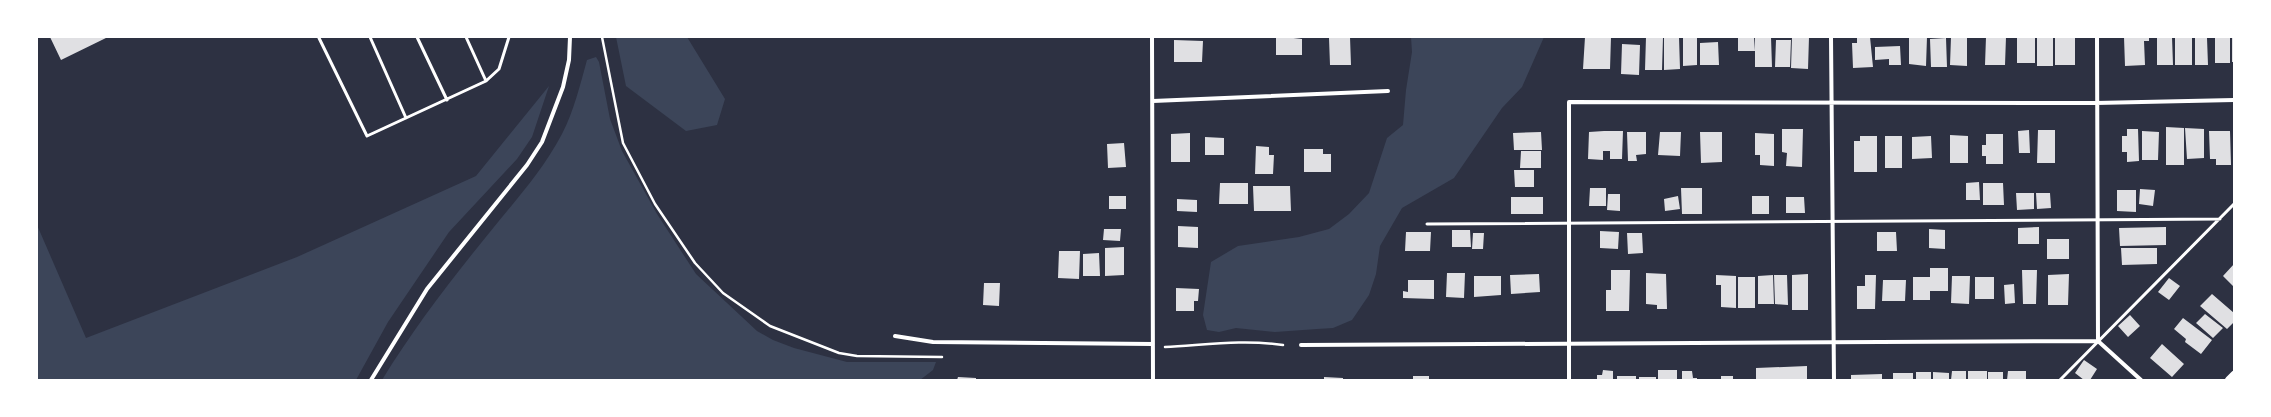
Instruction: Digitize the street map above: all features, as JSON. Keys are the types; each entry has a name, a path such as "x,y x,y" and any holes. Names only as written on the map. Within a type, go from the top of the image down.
{"main road":[{"path":"2229,380 2234,375"}],"street":[{"path":"371,380 427,289 527,165 542,142 563,87 569,60 570,37"},
{"path":"1152,37 1153,380"},
{"path":"1832,37 1834,380"},
{"path":"2097,37 2096,102 2098,341"},
{"path":"1153,101 1388,91"},
{"path":"1570,380 1568,222 1570,102 2096,102 2234,100"},
{"path":"895,336 933,342 1153,344"},
{"path":"1301,345 1570,342 1834,344 2098,341 2140,380"}],"lane":[{"path":"370,37 406,118"},
{"path":"417,37 447,100"},
{"path":"466,37 486,81"},
{"path":"319,38 367,136 486,81 499,69 509,37"},
{"path":"2060,380 2234,204"},
{"path":"1427,224 1832,220 2220,219"}],"path":[{"path":"602,37 623,143 655,204 695,263 723,293 770,326 839,353 857,356 942,357"},
{"path":"1165,346 1225,342 1260,342 1282,345"}],"shaded area":[{"path":"616,37 687,37 725,99 717,125 686,131 626,86"},
{"path":"1411,37 1544,37 1522,87 1502,108 1454,178 1402,208 1380,246 1376,274 1369,295 1352,320 1333,328 1275,332 1236,328 1219,332 1207,330 1203,315 1211,262 1238,246 1299,237 1329,229 1349,214 1369,193 1387,138 1403,125 1406,90 1412,52"},
{"path":"596,57 599,62 610,119 622,151 657,214 696,274 757,331 773,340 794,348 847,362 936,362 933,370 920,380 382,380 435,302 547,160 562,134 570,116 587,60"},
{"path":"549,86 532,137 517,159 449,232 388,322 356,380 37,380 37,225 86,338 297,257 476,176"}],"building":[{"path":"50,37 108,37 61,60"},
{"path":"1285,37 1302,39 1302,55 1276,55 1276,38"},
{"path":"1350,37 1351,65 1330,65 1329,38"},
{"path":"1585,37 1611,37 1610,69 1583,69"},
{"path":"1646,37 1663,37 1662,70 1645,70"},
{"path":"1664,37 1679,37 1680,69 1664,70"},
{"path":"1683,37 1697,37 1697,65 1683,66"},
{"path":"1738,37 1754,37 1755,51 1738,51"},
{"path":"1755,37 1771,37 1772,67 1755,67"},
{"path":"1792,37 1809,37 1808,69 1791,68"},
{"path":"1857,37 1870,37 1873,67 1853,68 1852,43 1857,43"},
{"path":"1909,37 1927,37 1926,66 1909,64"},
{"path":"1951,37 1967,37 1967,66 1950,65"},
{"path":"1986,37 2006,37 2005,65 1985,65"},
{"path":"2035,37 2035,63 2017,63 2017,38"},
{"path":"2037,37 2053,37 2053,66 2037,66"},
{"path":"2055,37 2075,37 2075,65 2055,65"},
{"path":"2124,37 2149,37 2149,41 2144,41 2145,65 2125,66"},
{"path":"2157,37 2172,37 2173,65 2157,65"},
{"path":"2175,37 2192,37 2192,65 2175,65"},
{"path":"2215,37 2230,37 2230,63 2215,63"},
{"path":"2232,37 2234,37 2234,62 2232,62"},
{"path":"1946,38 1947,67 1931,67 1930,39"},
{"path":"2195,38 2207,38 2208,65 2195,65"},
{"path":"1174,40 1203,41 1202,62 1174,62"},
{"path":"1776,40 1791,40 1790,67 1775,67"},
{"path":"1718,42 1719,65 1700,65 1700,43"},
{"path":"1622,44 1640,45 1639,75 1621,74"},
{"path":"1900,46 1901,65 1889,65 1889,59 1875,60 1875,47"},
{"path":"2166,127 2184,128 2184,165 2166,165"},
{"path":"2185,128 2204,129 2204,158 2187,159"},
{"path":"1782,129 1803,129 1802,167 1786,166 1787,153 1782,152"},
{"path":"2127,129 2138,129 2139,161 2127,162 2127,152 2122,152 2122,136 2127,136"},
{"path":"2029,130 2030,153 2019,153 2018,131"},
{"path":"2038,130 2055,130 2055,163 2037,163"},
{"path":"1623,131 1622,159 1610,159 1610,151 1603,151 1603,160 1588,159 1589,132"},
{"path":"2142,131 2159,132 2158,160 2142,160"},
{"path":"2209,131 2230,131 2231,165 2216,165 2216,159 2210,159"},
{"path":"1541,132 1542,150 1514,150 1513,133"},
{"path":"1627,132 1646,132 1646,154 1636,155 1637,161 1628,161"},
{"path":"1660,132 1681,132 1680,156 1658,155"},
{"path":"1700,132 1722,132 1722,162 1701,163"},
{"path":"1190,133 1190,162 1171,162 1171,134"},
{"path":"1755,133 1774,134 1774,166 1760,165 1760,155 1755,155"},
{"path":"1986,134 2003,134 2003,164 1986,164 1986,156 1982,156 1982,145 1986,145"},
{"path":"1950,135 1968,136 1968,163 1950,163"},
{"path":"1860,136 1877,136 1877,172 1854,172 1854,141 1860,141"},
{"path":"1885,136 1902,136 1902,168 1885,168"},
{"path":"1931,136 1932,158 1912,159 1912,137"},
{"path":"1205,137 1224,138 1224,155 1205,155"},
{"path":"1124,143 1126,167 1108,168 1107,144"},
{"path":"1256,146 1269,147 1269,155 1274,155 1273,174 1255,174"},
{"path":"1304,149 1323,149 1323,154 1331,154 1331,172 1304,172"},
{"path":"1521,151 1541,151 1541,168 1520,168"},
{"path":"1514,170 1534,170 1534,187 1515,187"},
{"path":"1979,182 1980,200 1966,200 1966,183"},
{"path":"1220,183 1248,183 1248,204 1219,204"},
{"path":"1983,183 2003,183 2004,205 1983,205"},
{"path":"1253,186 1290,186 1291,211 1254,211"},
{"path":"1590,188 1606,188 1606,206 1589,206"},
{"path":"1681,188 1702,188 1702,214 1682,214"},
{"path":"2140,189 2155,190 2153,206 2139,204"},
{"path":"2117,190 2136,190 2136,212 2117,211"},
{"path":"2016,193 2034,193 2034,209 2017,210"},
{"path":"2036,193 2050,193 2051,208 2037,209"},
{"path":"1608,194 1620,194 1620,211 1607,210"},
{"path":"1109,196 1126,196 1126,209 1109,209"},
{"path":"1678,196 1680,209 1665,211 1664,199"},
{"path":"1752,196 1769,196 1769,214 1752,214"},
{"path":"1511,197 1543,197 1543,214 1511,214"},
{"path":"1786,197 1804,197 1805,213 1786,213"},
{"path":"1177,199 1197,200 1197,212 1177,211"},
{"path":"1178,226 1198,227 1198,248 1178,247"},
{"path":"2039,227 2039,244 2018,244 2018,228"},
{"path":"2166,227 2166,245 2120,246 2119,228"},
{"path":"1104,229 1121,229 1120,241 1103,240"},
{"path":"1929,229 1945,230 1945,249 1929,248"},
{"path":"1452,230 1470,230 1471,247 1452,247"},
{"path":"1600,231 1619,232 1618,249 1600,248"},
{"path":"1406,232 1431,232 1430,251 1405,251"},
{"path":"1877,232 1896,232 1897,251 1877,251"},
{"path":"1473,233 1484,233 1483,249 1472,249"},
{"path":"1627,233 1642,233 1643,253 1628,254"},
{"path":"2047,239 2069,239 2069,259 2047,259"},
{"path":"1124,247 1124,275 1105,276 1105,248"},
{"path":"2121,248 2157,248 2157,264 2122,265"},
{"path":"1059,251 1080,251 1079,279 1058,278"},
{"path":"1099,253 1100,276 1083,276 1083,254"},
{"path":"2234,264 2234,287 2223,276"},
{"path":"1930,268 1948,268 1948,291 1930,291 1930,300 1913,300 1913,277 1930,277"},
{"path":"1611,270 1630,270 1629,311 1606,311 1606,290 1611,290"},
{"path":"2022,270 2037,270 2036,304 2023,304"},
{"path":"1447,273 1465,273 1464,298 1446,297"},
{"path":"1646,273 1666,274 1667,309 1657,309 1657,305 1646,304"},
{"path":"1539,274 1540,292 1511,294 1510,275"},
{"path":"1808,274 1808,310 1792,310 1792,275"},
{"path":"2069,274 2068,305 2048,305 2048,275"},
{"path":"1716,275 1736,276 1736,308 1721,307 1721,285 1716,285"},
{"path":"1773,275 1774,304 1758,304 1758,276"},
{"path":"1774,275 1787,275 1788,305 1775,304"},
{"path":"1865,275 1876,275 1875,309 1857,309 1857,286 1865,286"},
{"path":"1474,276 1501,276 1501,295 1474,297"},
{"path":"1952,276 1970,276 1969,304 1951,303"},
{"path":"1738,277 1755,277 1755,308 1738,308"},
{"path":"1975,277 1994,277 1994,299 1975,299"},
{"path":"2169,278 2180,286 2169,300 2158,292"},
{"path":"1408,280 1434,280 1434,299 1403,298 1403,291 1408,292"},
{"path":"1883,280 1906,280 1905,301 1882,301"},
{"path":"984,283 1000,283 999,306 983,305"},
{"path":"2014,284 2015,303 2005,304 2004,285"},
{"path":"1176,288 1199,289 1198,301 1194,301 1194,311 1176,311"},
{"path":"2212,294 2234,313 2234,322 2227,329 2200,306"},
{"path":"2205,314 2223,328 2213,338 2196,323"},
{"path":"2130,315 2140,326 2128,337 2118,326"},
{"path":"2183,318 2212,340 2201,354 2185,342 2186,339 2174,329"},
{"path":"2162,344 2184,364 2172,377 2150,358"},
{"path":"2084,360 2097,369 2090,380 2084,380 2075,373"},
{"path":"1807,366 1807,380 1756,380 1756,368"},
{"path":"1603,370 1613,371 1613,380 1597,380 1597,375 1602,375"},
{"path":"1658,370 1677,370 1677,380 1658,380"},
{"path":"1682,371 1692,371 1693,378 1697,378 1697,380 1682,380"},
{"path":"1952,371 1966,371 1966,380 1951,380"},
{"path":"1968,371 1987,371 1987,380 1968,380"},
{"path":"2008,371 2026,371 2026,380 2007,380"},
{"path":"1916,372 1931,372 1931,380 1916,380"},
{"path":"1933,372 1949,373 1949,380 1933,380"},
{"path":"1988,372 2003,372 2003,380 1988,380"},
{"path":"1893,373 1913,373 1913,380 1893,380"},
{"path":"1882,374 1882,380 1851,380 1851,375"},
{"path":"1413,376 1429,376 1429,380 1413,380"},
{"path":"1617,376 1636,376 1636,380 1617,380"},
{"path":"1721,376 1733,376 1733,380 1721,380"},
{"path":"958,377 976,378 976,380 957,380"},
{"path":"1324,377 1343,378 1343,380 1324,380"},
{"path":"1639,377 1656,377 1656,380 1639,380"}]}
